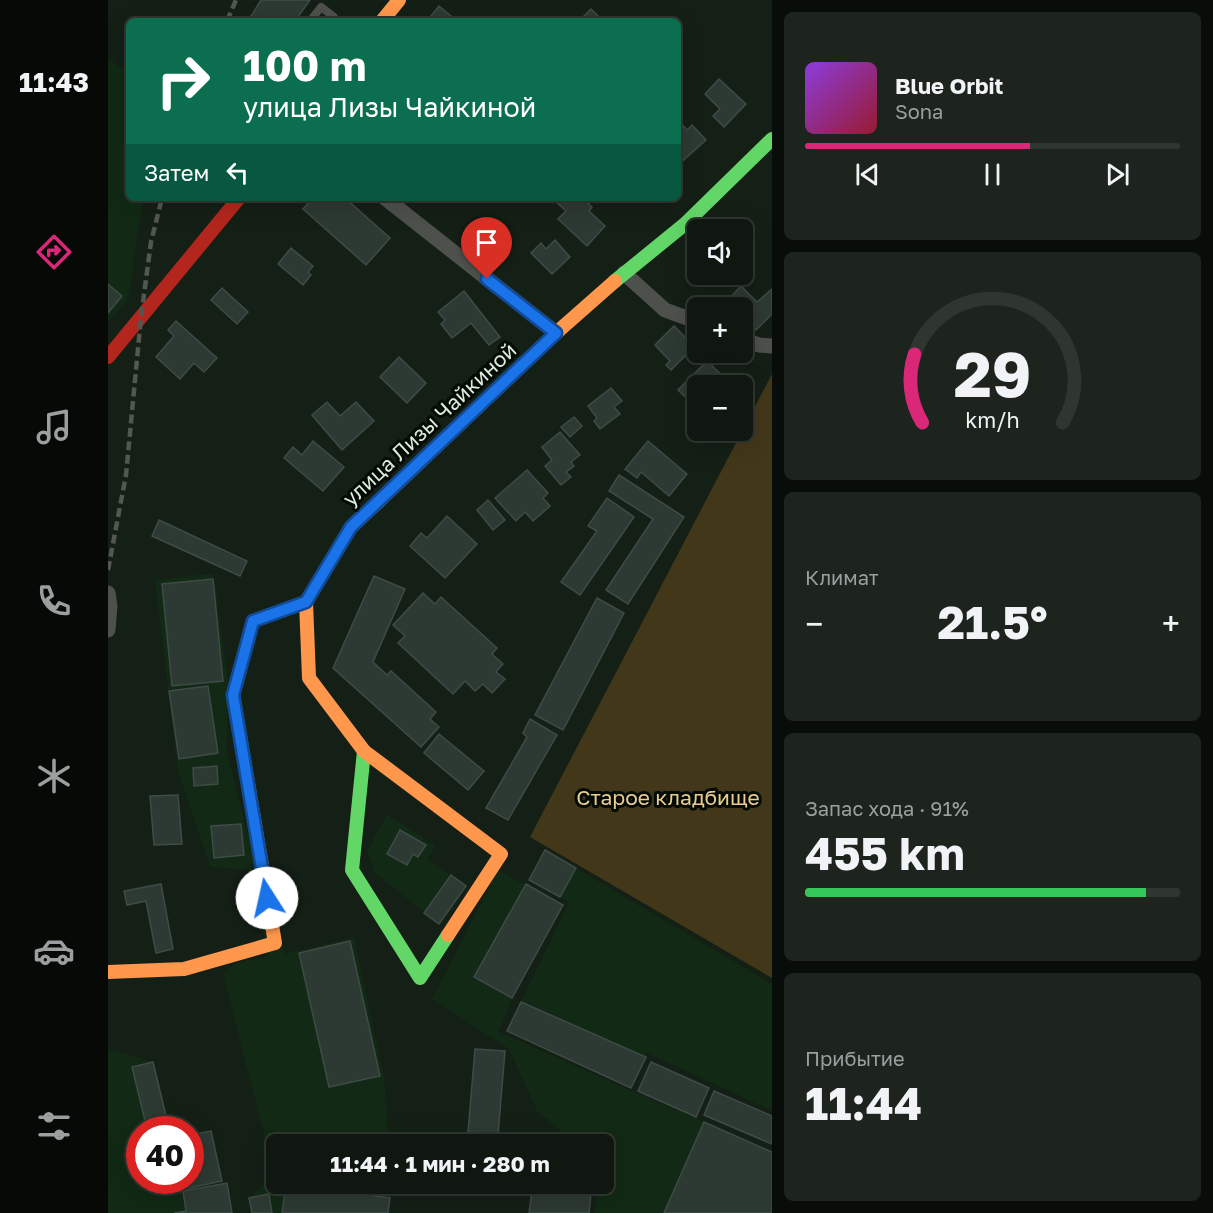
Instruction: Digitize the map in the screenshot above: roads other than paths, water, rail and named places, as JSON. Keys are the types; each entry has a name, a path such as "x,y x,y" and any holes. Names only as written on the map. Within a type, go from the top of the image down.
{"street":[{"path":"384,18 399,0"},
{"name":"улица Лизы Чайкиной","path":"306,602 351,527 556,333 624,273 685,224 772,139"},
{"path":"108,357 237,201"},
{"path":"389,201 556,333"},
{"path":"624,273 665,310 687,318"},
{"path":"753,343 772,346"},
{"path":"108,593 110,606 108,630"},
{"path":"108,972 184,969 275,943 233,695 253,621 306,602 309,678 364,751 501,854 420,978 352,870 364,751"}],"lane":[{"path":"312,18 321,7 334,18"}],"railway":[{"path":"228,18 236,0"},
{"path":"108,570 126,475 141,317 151,242 161,201"}],"park label":[{"name":"Старое кладбище","path":"668,797"}]}
